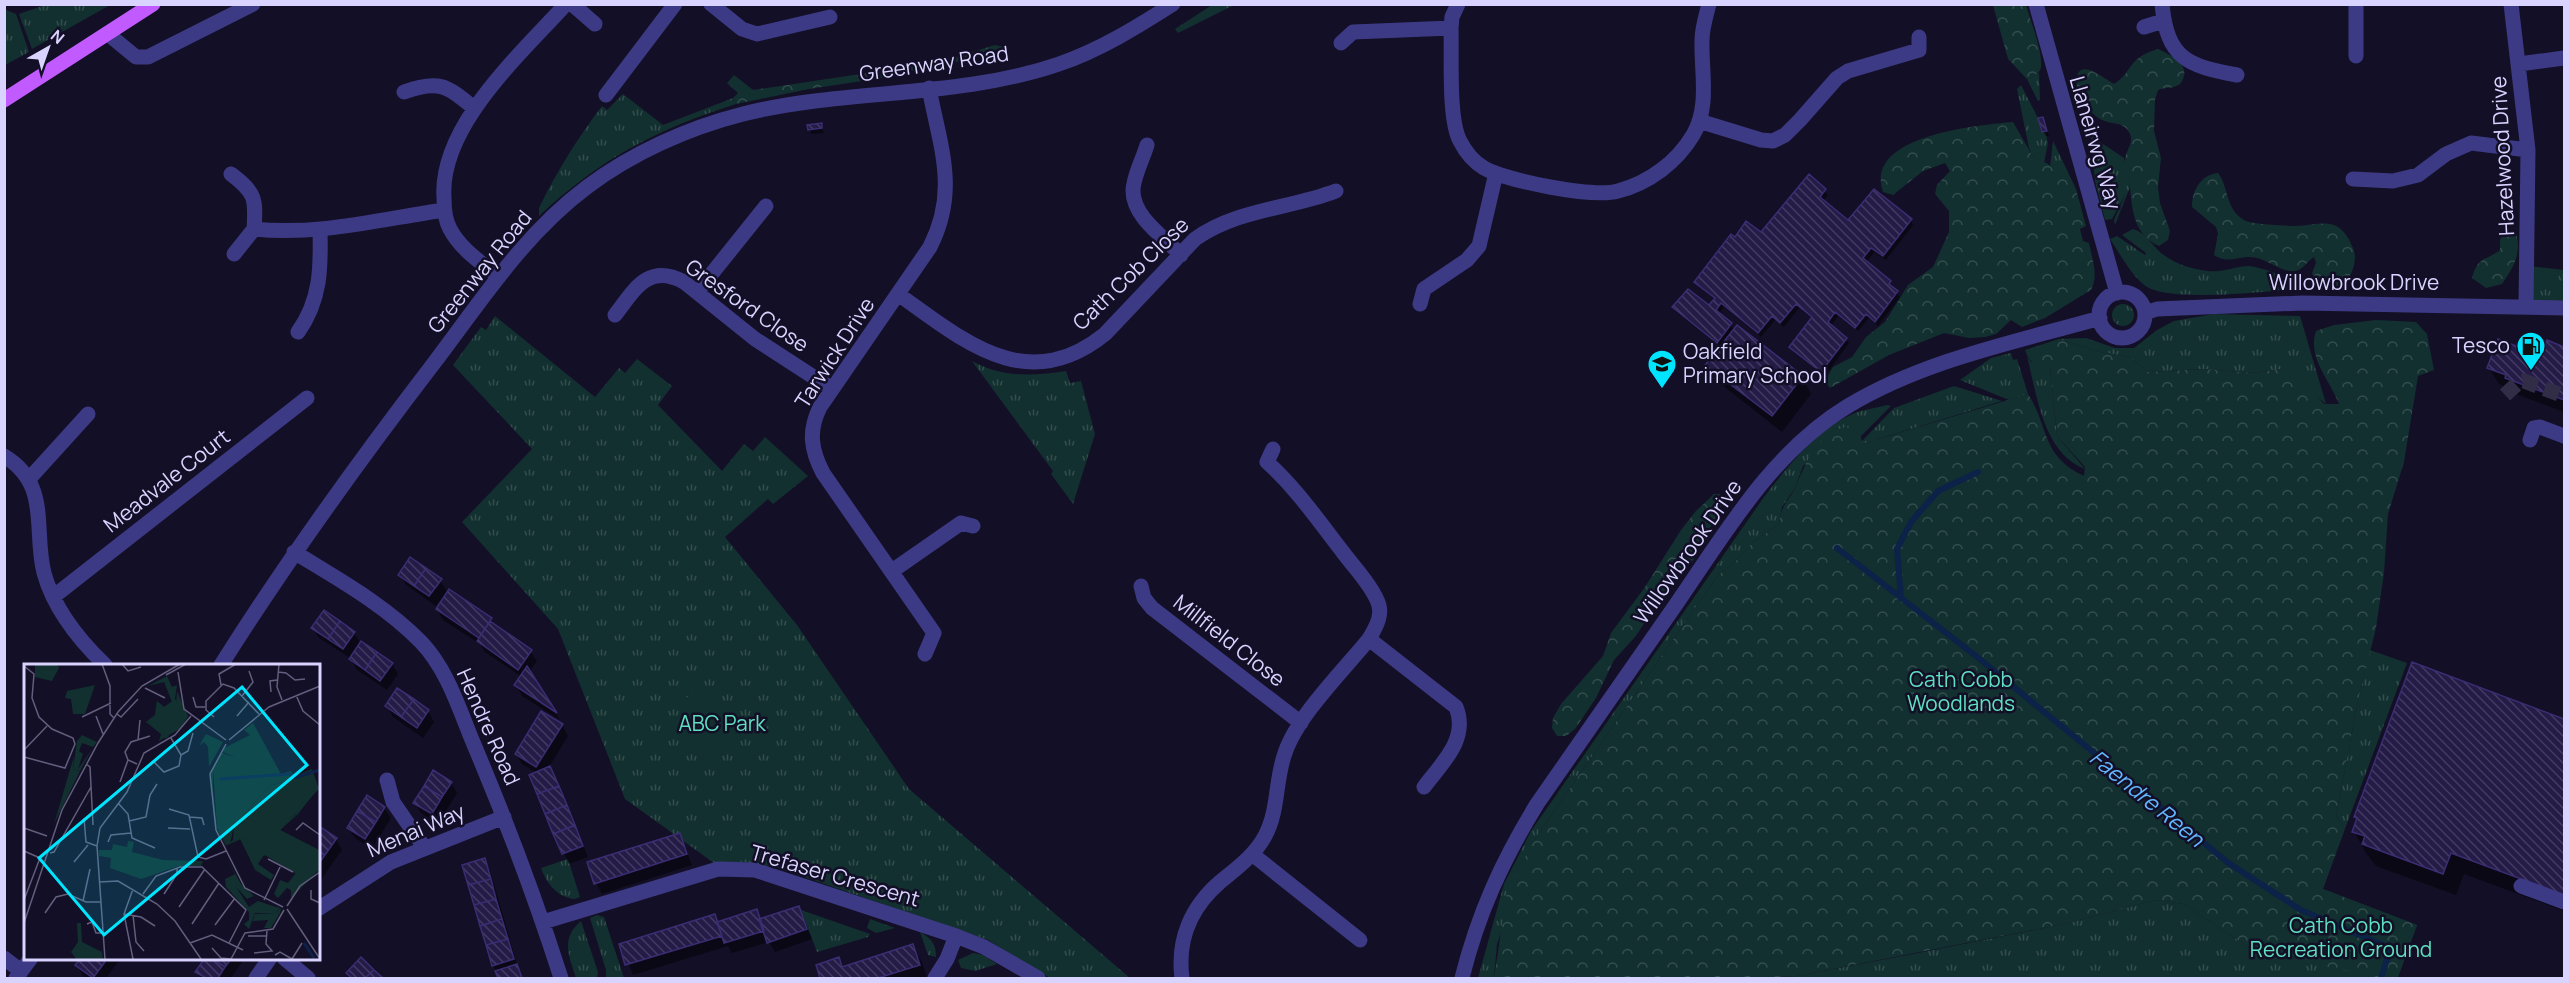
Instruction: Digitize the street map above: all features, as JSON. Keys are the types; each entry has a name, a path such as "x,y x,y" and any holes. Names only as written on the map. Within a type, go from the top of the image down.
{"main road":[{"path":"4,100 153,4"}],"street":[{"path":"108,34 136,57 148,57 253,4"},
{"path":"499,277 458,242 448,227 444,210 446,172 459,134 474,108 566,4"},
{"path":"572,4 595,24"},
{"path":"606,95 675,4"},
{"path":"711,4 742,29 757,34 830,17"},
{"name":"Greenway Road","path":"222,664 294,552 369,446 533,236 587,187 660,144 733,117 831,99 994,80 1059,64 1090,51 1173,4"},
{"path":"1458,4 1452,17 1451,27 1455,127 1459,140 1469,154 1482,167 1496,173 1566,189 1596,193 1617,192 1648,180 1666,166 1693,134 1703,104 1703,29 1709,4"},
{"name":"Llaneirwg Way","path":"2036,4 2117,292"},
{"path":"2162,4 2163,21 2172,47 2204,69 2237,75"},
{"path":"2356,4 2356,56"},
{"name":"Hazelwood Drive","path":"2511,4 2528,150 2526,306"},
{"path":"2144,27 2163,21"},
{"path":"1341,44 1353,32 1451,27"},
{"path":"1699,121 1761,140 1773,141 1785,135 1837,78 1848,71 1919,50 1919,37"},
{"path":"2519,64 2565,58"},
{"path":"405,92 420,86 443,85 474,108"},
{"name":"Tarwick Drive","path":"925,654 934,633 816,459 811,434 814,418 832,389 930,248 945,209 946,178 928,88"},
{"path":"2353,179 2393,181 2418,176 2446,154 2471,143 2528,150"},
{"path":"1147,145 1133,189 1135,200 1139,212 1181,255"},
{"path":"1420,304 1425,289 1467,260 1479,246 1496,173"},
{"path":"231,174 247,186 254,195 254,229 234,254"},
{"name":"Cath Cob Close","path":"898,294 988,353 1007,360 1050,361 1089,347 1119,320 1195,239 1227,220 1312,200 1336,191"},
{"path":"697,292 766,206"},
{"path":"254,229 274,231 320,229 444,210"},
{"path":"298,332 309,317 319,284 320,229"},
{"name":"Gresford Close","path":"615,315 637,288 652,276 664,274 674,277 697,292 755,339 832,389"},
{"path":"2117,292 2135,296 2142,303 2145,314 2139,330 2125,338 2115,337 2108,332 2100,318 2100,308 2117,292"},
{"name":"Willowbrook Drive","path":"2145,314 2157,309 2253,304 2565,308"},
{"name":"Willowbrook Drive","path":"1462,978 1487,897 1512,846 1537,804 1722,538 1759,488 1792,450 1828,418 1895,382 1970,355 2100,318"},
{"name":"Meadvale Court","path":"53,597 307,398"},
{"path":"29,479 88,414"},
{"path":"2530,440 2534,428 2540,427 2565,436"},
{"path":"1182,978 1180,962 1184,936 1194,910 1214,888 1252,854 1264,838 1272,822 1279,770 1286,750 1301,723 1377,626 1380,613 1378,601 1288,481 1267,462 1273,449"},
{"path":"4,456 16,463 29,479 37,500 40,552 53,597 86,646 104,664"},
{"path":"892,571 961,523 973,526"},
{"name":"Hendre Road","path":"294,552 370,600 422,643 437,664 453,696 504,817 561,978"},
{"name":"Millfield Close","path":"1141,586 1144,598 1152,608 1301,723"},
{"path":"1368,639 1456,707 1458,712 1460,733 1455,746 1424,787"},
{"path":"387,780 393,802 424,848"},
{"name":"Menai Way","path":"320,908 391,862 504,817"},
{"path":"1252,854 1360,940"},
{"name":"Trefaser Crescent","path":"543,922 718,869 739,868 766,874 956,936 984,947 1038,978"},
{"path":"2521,886 2565,902"},
{"path":"935,978 956,936"},
{"path":"4,958 18,975 29,959"},
{"path":"256,978 269,959"},
{"path":"286,959 308,978"}],"green space":[{"path":"45,5 110,5 32,49 19,14"},
{"path":"1212,5 1234,5 1178,33 1175,29"},
{"path":"1993,5 2026,5 2041,61 2039,71 2027,79 2008,59"},
{"path":"6,10 16,14 29,52 5,65 4,12"},
{"path":"995,45 1004,47 934,69 927,69 924,62 927,61 930,65"},
{"path":"2158,49 2177,60 2184,69 2180,84 2158,90 2155,100 2154,131 2161,158 2158,187 2160,203 2170,231 2168,240 2159,246 2139,229 2133,213 2125,164 2131,141 2128,130 2094,115 2086,107 2077,88 2077,77 2084,69 2114,84 2135,61"},
{"path":"916,62 920,63 922,70 901,71 896,76 809,89 736,104 733,98 738,93 727,83 734,75 753,90 894,69"},
{"path":"2039,73 2040,100 2038,101 2027,79"},
{"path":"2021,85 2038,118 2041,132 2045,131 2048,143 2044,163 2032,155 2029,148 2017,89"},
{"path":"623,94 663,125 733,98 736,104 680,124 631,148 584,178 539,216 539,208 546,194 584,131 602,106 607,110"},
{"path":"2013,122 2032,155 2048,164 2076,189 2086,226 2080,229 2083,241 2089,243 2094,267 2091,290 2045,318 2022,327 2011,320 1996,334 1985,337 1969,338 1944,333 1889,355 1830,388 1826,383 1833,367 1852,357 1866,337 1885,322 1908,285 1933,267 1949,232 1949,211 1935,194 1937,185 1950,171 1945,163 1923,171 1893,195 1883,192 1881,173 1890,157 1906,146 1952,130"},
{"path":"2091,136 2124,158 2130,187 2115,225 2114,220 2126,193 2112,219 2105,220 2095,181"},
{"path":"2053,141 2076,189 2050,167"},
{"path":"2218,173 2233,210 2246,221 2287,226 2329,224 2342,230 2353,248 2355,259 2350,276 2340,290 2328,290 2315,279 2312,273 2316,263 2314,257 2300,269 2289,271 2262,259 2245,257 2227,260 2214,255 2218,234 2216,227 2192,207 2198,185 2206,177"},
{"path":"2133,229 2145,236 2161,253 2183,265 2213,271 2244,266 2254,267 2284,277 2298,289 2217,295 2172,294 2154,290 2143,284 2134,274 2110,239 2117,236 2145,255 2146,253 2122,235"},
{"path":"2504,231 2515,231 2518,245 2516,259 2502,284 2486,288 2472,278 2474,271 2480,262 2500,250 2500,240"},
{"path":"2528,266 2564,270 2564,308 2526,306"},
{"path":"2123,304 2131,307 2134,315 2131,323 2123,326 2115,323 2112,315 2115,307"},
{"path":"2214,314 2300,316 2326,404 2282,369 2254,373 2205,369 2148,372 2130,357 2100,352 2059,339 2086,338 2115,348 2134,348 2157,330 2174,321"},
{"name":"ABC Park","path":"495,316 595,397 619,368 625,373 637,359 672,386 658,405 722,471 744,444 753,451 765,437 808,476 773,504 768,499 725,537 797,625 909,789 1130,978 1050,978 988,940 775,867 743,862 714,863 625,799 558,629 462,522 532,449 453,365 481,327 486,330"},
{"name":"Cath Cobb Woodlands","path":"2376,320 2416,322 2427,334 2434,370 2418,376 2404,462 2388,514 2384,573 2376,628 2358,701 2336,816 2345,829 2323,889 2417,925 2398,977 2401,978 2362,978 2360,972 2325,966 2316,961 2302,945 2294,941 2278,958 2265,958 2184,904 2156,900 2064,924 1797,976 1494,978 1507,891 1534,840 1718,575 1734,563 1752,543 1779,524 1784,507 1810,457 1830,433 1851,426 1861,436 1862,444 2028,394 2053,450 2070,468 2084,476 2085,467 2057,436 2050,367 2034,363 2025,350 2059,339 2100,352 2130,357 2148,372 2205,369 2254,373 2282,369 2301,380 2324,404 2339,404 2317,360 2314,341 2316,331 2334,325"},
{"path":"2011,353 2013,360 2017,359 2028,394 2009,400 1960,380 1991,358"},
{"path":"2027,356 2031,362 2050,367 2057,436 2085,469 2071,461 2051,436 2039,405"},
{"path":"972,361 1007,373 1042,374 1066,371 1070,383 1081,381 1095,434 1073,504 1051,474 1053,471"},
{"path":"1954,386 2002,401 1862,444 1861,442 1894,408"},
{"path":"1891,406 1861,436 1850,426 1803,466 1795,488 1782,507 1779,524 1752,543 1734,563 1718,575 1534,840 1497,944 1494,978 1478,978 1504,884 1531,831 1764,497 1805,449 1829,428 1855,413"},
{"path":"1714,494 1721,494 1722,505 1692,562 1670,585 1635,637 1614,660 1596,698 1575,729 1566,736 1557,736 1552,728 1553,718 1561,704 1603,656 1611,633 1645,587 1681,530 1695,512"},
{"path":"2370,650 2407,663 2345,829 2336,816"},
{"path":"706,685 737,731 709,751 677,704"},
{"path":"568,859 580,897 575,899 563,896 553,889 541,868"},
{"name":"Cath Cobb Recreation Ground","path":"2323,889 2417,925 2398,977 2401,978 1756,978 1797,976 1918,953 2064,924 2156,900 2184,904 2265,958"},
{"path":"801,910 870,934 868,937 817,952"},
{"path":"597,915 604,917 624,978 606,978 606,970 590,918"},
{"path":"870,919 895,928 876,933 867,928"},
{"path":"581,921 598,972 597,978 576,978 571,962 568,941 570,934"},
{"path":"920,932 933,942 936,957 928,955"},
{"path":"973,953 983,955 997,964 975,971 961,968 958,960"}],"building":[{"path":"2043,117 2047,131 2042,132 2038,118"},
{"path":"822,123 822,128 808,130 807,125"},
{"path":"1809,174 1826,189 1820,197 1848,220 1874,189 1912,219 1883,256 1871,248 1863,258 1891,281 1889,284 1898,291 1875,322 1866,314 1855,328 1835,312 1828,322 1847,338 1821,372 1789,347 1812,317 1796,304 1780,323 1772,316 1758,333 1721,303 1716,310 1732,323 1717,343 1672,307 1688,289 1709,305 1715,298 1694,282 1731,234 1735,237 1746,221 1761,232"},
{"path":"1737,325 1803,376 1772,416 1705,365"},
{"name":"Tesco","path":"2498,339 2516,346 2518,342 2543,351 2547,340 2564,347 2564,400 2505,378 2506,375 2487,368"},
{"path":"410,557 426,568 414,586 398,575"},
{"path":"426,568 442,579 429,596 414,586"},
{"path":"449,589 492,618 479,638 436,609"},
{"path":"324,610 340,621 328,639 311,628"},
{"path":"340,621 355,632 343,649 328,639"},
{"path":"490,621 532,650 518,670 477,641"},
{"path":"361,641 377,652 365,670 349,659"},
{"path":"377,652 393,663 380,681 365,670"},
{"path":"2412,662 2564,719 2564,895 2451,853 2443,874 2362,844 2365,836 2352,832 2357,818 2354,817"},
{"path":"527,666 557,713 514,685"},
{"path":"397,688 414,699 401,717 385,706"},
{"path":"414,699 429,710 417,728 401,717"},
{"path":"541,711 563,724 536,767 515,754"},
{"path":"550,766 559,786 537,794 529,775"},
{"path":"433,770 452,782 442,797 424,786"},
{"path":"424,786 442,797 432,814 413,803"},
{"path":"559,786 567,805 545,814 537,794"},
{"path":"367,795 385,807 376,822 357,811"},
{"path":"567,805 575,825 553,834 545,814"},
{"path":"357,811 376,822 365,839 347,828"},
{"path":"575,825 583,846 562,854 553,834"},
{"path":"320,827 337,838 325,855 320,851"},
{"path":"680,833 687,854 594,884 587,862"},
{"path":"320,851 325,855 320,862"},
{"path":"485,858 491,879 468,885 462,865"},
{"path":"491,879 496,899 474,905 468,885"},
{"path":"496,899 502,919 480,926 474,905"},
{"path":"799,906 807,929 767,943 759,919"},
{"path":"757,909 764,931 724,943 717,922"},
{"path":"715,914 722,936 625,965 619,944"},
{"path":"502,919 508,939 486,945 480,926"},
{"path":"508,939 514,959 492,966 486,945"},
{"path":"913,944 920,965 878,978 820,978 816,965 839,957 842,967"},
{"path":"361,957 374,970 365,978 352,978 346,973"},
{"path":"80,959 100,959 105,962 93,978 75,965"},
{"path":"204,959 213,959 225,967 218,978 206,978 195,972"},
{"path":"213,959 231,959 225,967"},
{"path":"517,964 522,978 498,978 495,971"},
{"path":"374,970 383,978 365,978"}],"waterway":[{"name":"Faendre Reen","path":"1901,598 1897,549 1911,522 1938,491 1978,472"},
{"name":"Faendre Reen","path":"1837,548 1981,660 2227,862 2301,910 2383,945 2389,953 2381,978"}],"tunnel":[{"path":"2505,395 2518,383 2524,381 2564,396"}],"place":[{"name":"Tesco","path":"2531,372"},
{"name":"Oakfield Primary School","path":"1662,390"}]}
